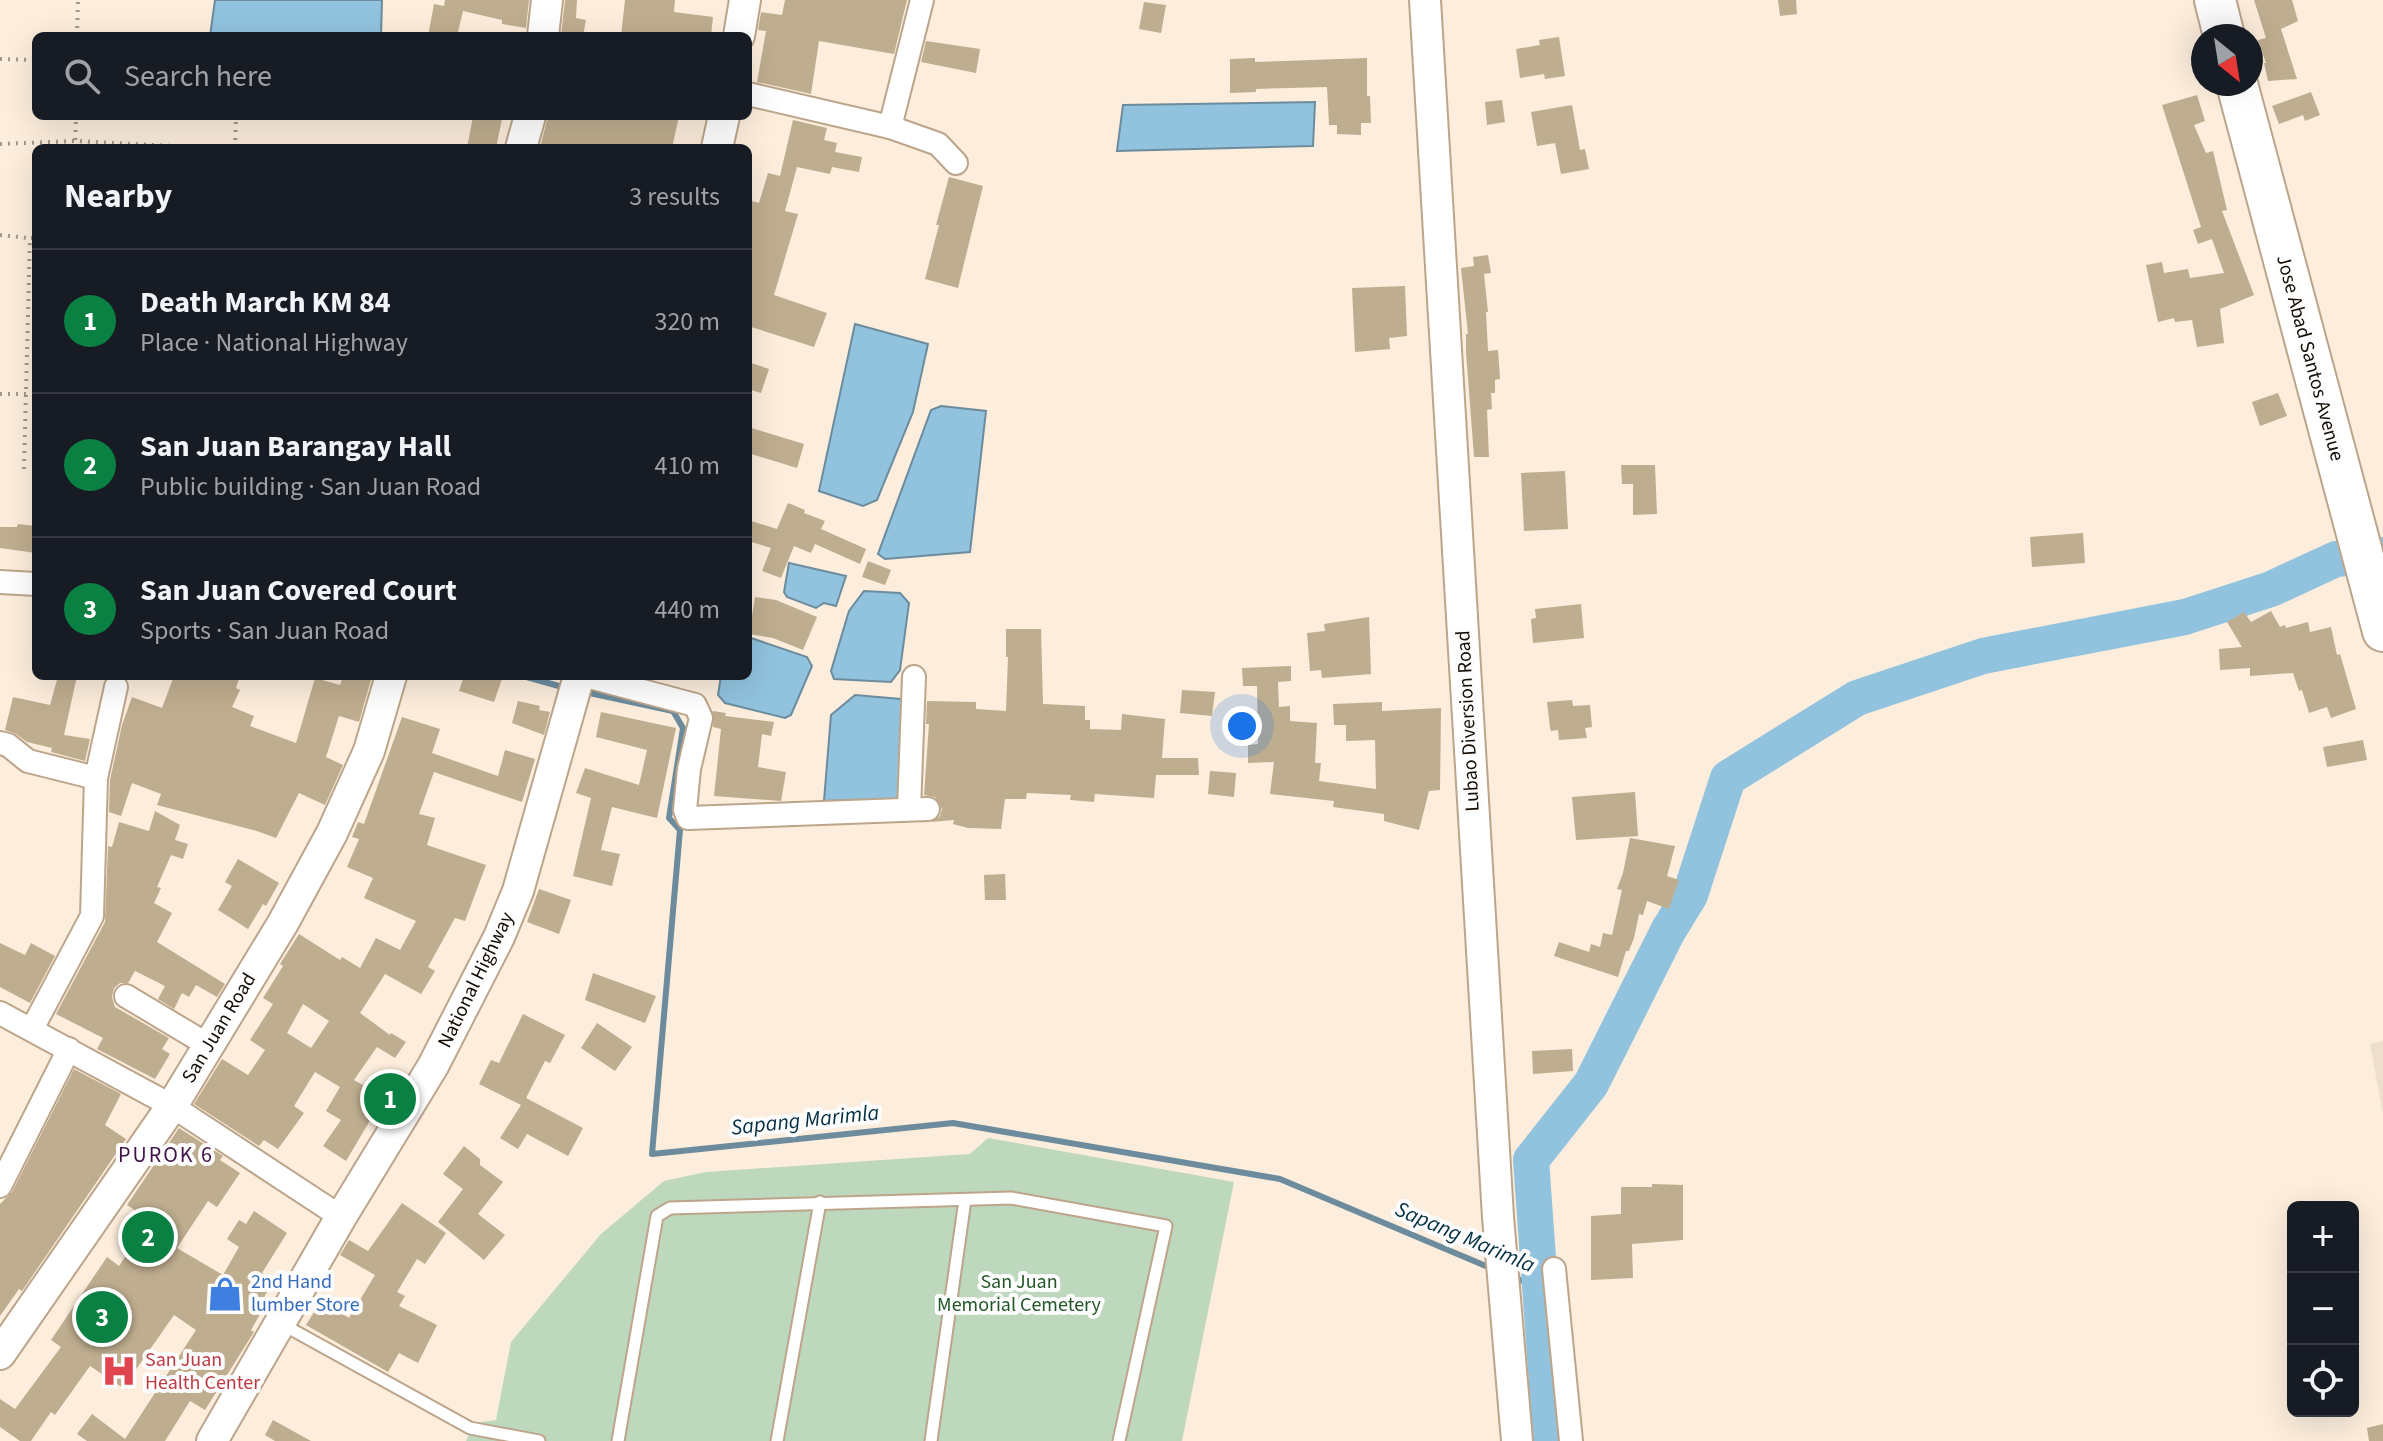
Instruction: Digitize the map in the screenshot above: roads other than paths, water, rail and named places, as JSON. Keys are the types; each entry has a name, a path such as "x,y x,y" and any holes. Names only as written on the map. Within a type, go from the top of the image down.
{"highway":[{"path":"2215,0 2221,24"},
{"name":"Jose Abad Santos Avenue","path":"2240,96 2383,631"}],"street":[{"path":"543,32 547,0"},
{"path":"740,32 745,0"},
{"path":"890,127 922,0"},
{"name":"Lubao Diversion Road","path":"1425,0 1498,1217 1517,1441"},
{"path":"752,95 890,127 938,144 956,163"},
{"path":"522,144 529,120"},
{"path":"718,144 723,120"},
{"path":"0,582 32,584"},
{"path":"578,686 695,705 701,718 701,749 685,810 688,818 918,809 914,677"},
{"name":"San Juan Road","path":"0,1354 172,1106 283,923 332,833 369,751 390,680"},
{"name":"National Highway","path":"212,1441 341,1217 433,1066 499,937 518,891 578,686"},
{"path":"32,1029 92,916 96,778 116,687"},
{"path":"0,743 8,745 28,761 96,778"},
{"path":"126,996 208,1045"},
{"path":"0,1013 172,1106 341,1217"},
{"path":"0,1184 69,1049"},
{"path":"1554,1269 1571,1441"}],"lane":[{"path":"618,1441 657,1216 670,1208 1011,1198 1166,1226 1119,1441"},
{"path":"931,1441 965,1200"},
{"path":"777,1441 820,1202"},
{"path":"280,1323 470,1428 539,1441"}],"water":[{"path":"215,0 382,0 381,32 211,32"},
{"path":"1315,102 1313,146 1117,151 1123,105"},
{"path":"855,324 928,344 913,412 877,500 863,506 819,491"},
{"path":"941,406 986,411 970,552 885,559 878,554 931,410"},
{"path":"789,563 846,576 836,606 824,603 816,608 787,597 784,592"},
{"path":"864,591 900,593 909,603 900,670 891,682 834,679 831,671 849,611"},
{"path":"752,638 807,657 812,666 791,715 785,718 725,703 718,695 720,680 752,680"},
{"path":"855,695 901,699 906,706 902,795 897,799 824,801 831,715"}],"waterway":[{"path":"1551,1441 1531,1160 1591,1084 1668,931 1690,895 1728,778 1857,698 1983,656 2185,617 2271,589 2336,559 2383,555"},
{"name":"Sapang Marimla","path":"537,680 566,688"},
{"name":"Sapang Marimla","path":"585,692 673,711 683,728 669,818 680,830 652,1154 953,1123 1280,1179 1493,1269"},
{"name":"Sapang Marimla","path":"1511,1276 1541,1289"}],"place":[{"name":"Death March KM 84","path":"390,1099"},
{"name":"San Juan Barangay Hall","path":"148,1237"},
{"name":"2nd Hand lumber Store","path":"225,1294"},
{"name":"San Juan Covered Court","path":"102,1317"},
{"name":"San Juan Health Center","path":"119,1371"}],"district":[{"name":"PUROK 6","path":"166,1155"}],"park label":[{"name":"San Juan Memorial Cemetery","path":"1019,1294"}]}
